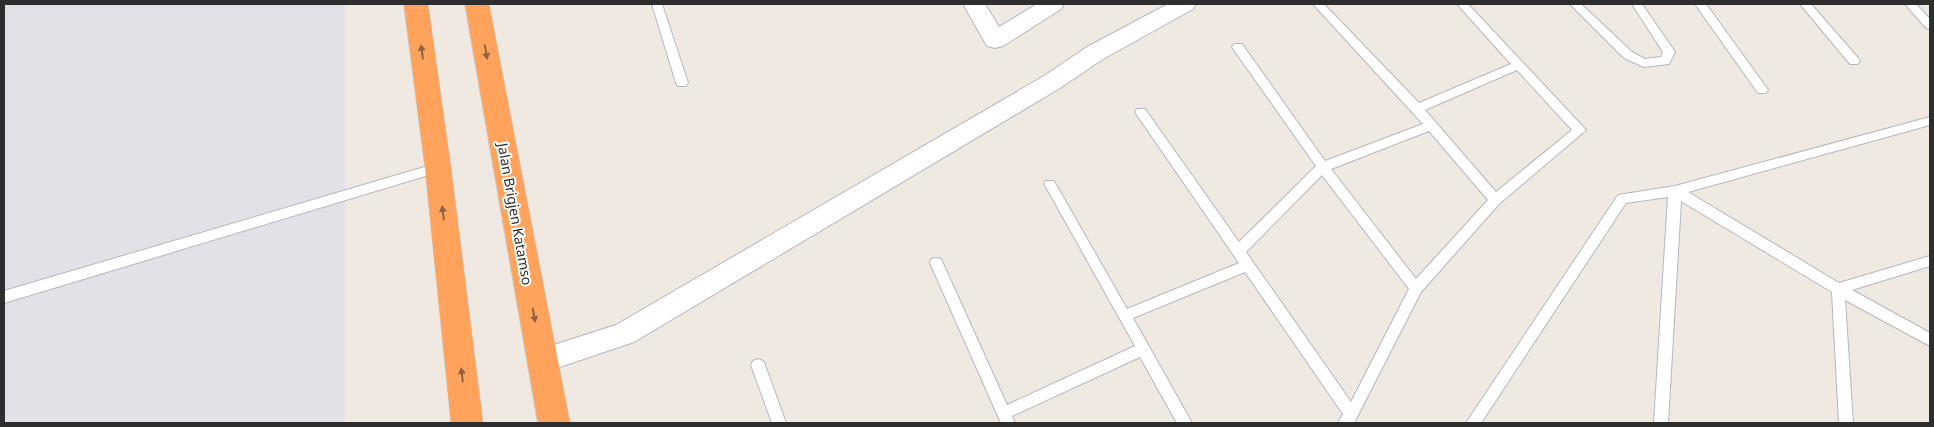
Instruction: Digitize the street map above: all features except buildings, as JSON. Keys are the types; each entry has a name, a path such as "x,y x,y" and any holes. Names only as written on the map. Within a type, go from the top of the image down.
{"highway":[{"path":"416,4 438,168 467,423"},
{"name":"Jalan Brigjen Katamso","path":"477,4 554,423"}],"street":[{"path":"974,4 995,40 1053,4"},
{"path":"542,361 624,334 1052,82 1095,53 1185,4"}],"lane":[{"path":"657,4 682,83"},
{"path":"1318,4 1417,109 1495,200"},
{"path":"1141,112 1248,265 1349,419 1416,288 1495,200 1580,130 1462,4"},
{"path":"1575,4 1628,55 1644,63 1664,62 1669,52 1637,4"},
{"path":"1700,4 1762,90"},
{"path":"1806,4 1854,62"},
{"path":"1910,4 1930,26"},
{"path":"1238,47 1323,167 1416,288"},
{"path":"1417,109 1520,65"},
{"path":"1473,423 1622,199 1675,191 1930,121"},
{"path":"1238,251 1323,167 1431,126"},
{"path":"4,297 438,168"},
{"path":"1050,184 1185,423"},
{"path":"1675,191 1838,288 1930,340"},
{"path":"1660,423 1675,191"},
{"path":"1838,288 1930,260"},
{"path":"936,264 1006,418 1143,350"},
{"path":"1124,316 1248,265"},
{"path":"1838,288 1846,423"},
{"path":"758,365 779,423"}],"shaded area":[{"path":"4,4 345,4 345,423 4,423"}]}
